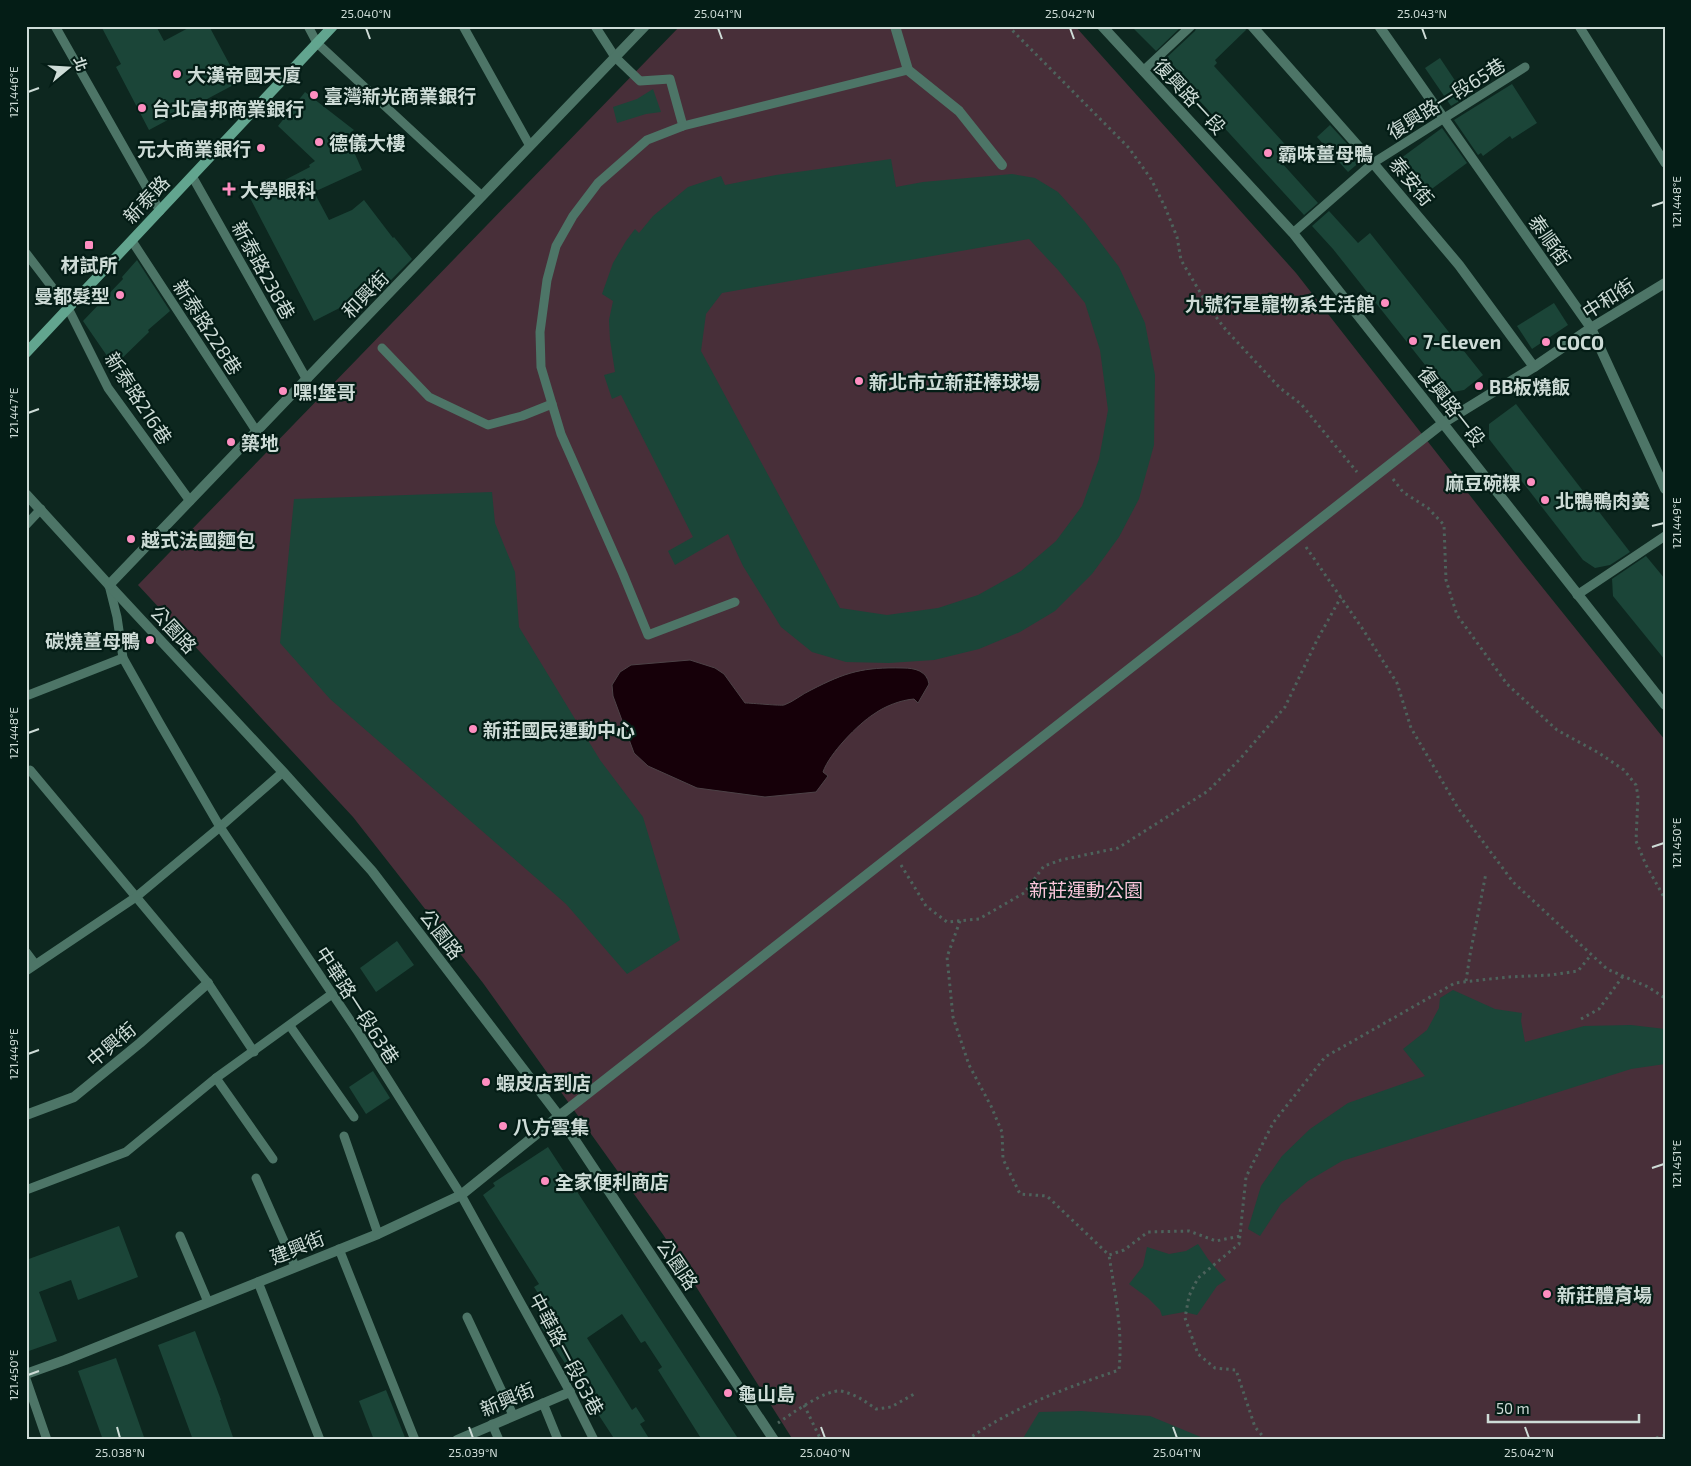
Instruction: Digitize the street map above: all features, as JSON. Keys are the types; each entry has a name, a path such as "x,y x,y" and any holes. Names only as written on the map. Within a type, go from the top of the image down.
{"main road":[{"name":"新泰路","path":"26,353 333,26"}],"street":[{"name":"和興街","path":"109,585 645,26"},
{"path":"895,26 908,70 959,111 1002,165"},
{"name":"復興路一段","path":"1102,26 1293,233 1665,704"},
{"name":"泰安街","path":"1252,26 1373,163 1459,265 1534,368"},
{"name":"泰順街","path":"1379,26 1591,328 1665,489"},
{"name":"中和街","path":"894,854 1443,423 1534,368 1591,328 1665,283"},
{"name":"公園路","path":"26,494 372,871 559,1116 774,1440"},
{"name":"建興街","path":"26,1374 378,1234 461,1195 894,854"},
{"name":"中興街","path":"26,1116 74,1097 140,1043 208,983"},
{"name":"新興街","path":"457,1440 570,1392"}],"lane":[{"path":"55,26 160,210"},
{"path":"308,26 317,43 482,196"},
{"path":"463,26 530,146"},
{"path":"596,26 615,58 640,81 670,80 684,126"},
{"path":"1143,71 1191,26"},
{"path":"1579,26 1665,163"},
{"name":"復興路一段65巷","path":"1293,233 1373,163 1525,67"},
{"path":"735,602 648,635 561,434 541,367 540,332 547,280 556,246 573,216 598,183 647,140 684,126 908,70"},
{"name":"新泰路238巷","path":"192,176 307,380"},
{"name":"新泰路228巷","path":"132,241 257,432"},
{"name":"新泰路216巷","path":"26,253 68,308 108,388 190,501"},
{"path":"382,348 428,397 488,425 522,416 552,404"},
{"path":"26,524 41,509"},
{"path":"1578,595 1665,536"},
{"name":"中華路一段63巷","path":"109,585 117,617 123,658 220,827 358,1032 461,1195 570,1392 594,1440"},
{"path":"26,696 123,658"},
{"path":"26,772 30,770 208,983 254,1052"},
{"path":"26,971 136,897 283,772"},
{"path":"26,952 35,964"},
{"path":"26,1190 126,1152 216,1078 332,994"},
{"path":"290,1026 354,1117"},
{"path":"216,1078 273,1159"},
{"path":"344,1136 378,1234"},
{"path":"256,1178 295,1266"},
{"path":"180,1236 208,1302"},
{"path":"339,1249 415,1440"},
{"path":"258,1282 320,1440"},
{"path":"467,1317 513,1416"},
{"path":"26,1379 47,1440"},
{"path":"543,1403 558,1440"},
{"path":"492,1424 499,1440"}],"path":[{"path":"1008,26 1129,148 1151,180 1165,207 1177,237 1181,260 1210,309 1226,330 1280,388 1301,404 1367,483"},
{"path":"1384,469 1403,492 1428,508 1444,525 1446,580 1458,616 1507,684 1557,730 1599,752 1624,770 1636,785 1638,796 1636,841 1646,865 1665,899"},
{"path":"1298,537 1397,683 1411,728 1458,808 1513,882 1606,969 1648,987 1665,998"},
{"path":"894,854 926,906 947,922 979,919 1024,893 1044,866 1061,860 1118,848 1208,791 1239,760 1285,707 1340,597"},
{"path":"1466,981 1486,873"},
{"path":"960,920 947,957 953,1017 969,1065 991,1106 1002,1132 1002,1159 1020,1194 1047,1196 1109,1255 1119,1316 1120,1355 1119,1370 1063,1389 1001,1417 967,1440"},
{"path":"1266,1440 1255,1427 1236,1370 1215,1368 1198,1354 1185,1318 1189,1296 1198,1278 1240,1244 1246,1177 1273,1124 1325,1057 1455,983 1578,971 1590,954"},
{"path":"1581,1019 1599,1009 1623,976"},
{"path":"1109,1255 1124,1250 1148,1232 1189,1231 1216,1241 1240,1236"},
{"path":"768,1431 804,1405 839,1391 859,1397 876,1408 891,1407 916,1393"},
{"path":"804,1405 821,1440"},
{"path":"1650,1440 1665,1435"}],"green space":[{"name":"新莊運動公園","path":"680,26 1075,26 1296,273 1522,562 1665,740 1665,1440 793,1440 664,1236 483,983 353,817 138,585"}],"shaded area":[{"path":"690,660 715,668 724,674 745,703 784,705 845,675 877,668 903,668 920,671 926,676 929,684 918,703 914,699 888,706 878,711 852,732 826,765 823,772 828,776 816,792 765,797 697,788 648,766 634,753 613,696 612,685 620,672 631,665"}],"building":[{"name":"大漢帝國天廈","path":"101,26 156,26 164,41 192,26 209,26 239,82 149,130 116,67 121,64"},
{"path":"1131,26 1182,26 1156,51"},
{"path":"1197,26 1245,26 1246,30 1215,60 1217,63 1214,66 1292,152 1281,162 1318,203 1304,215 1166,64 1168,62 1165,59 1195,31"},
{"path":"1440,58 1466,97 1451,106 1425,68"},
{"path":"1512,84 1537,123 1512,139 1510,136 1483,156 1481,153 1478,155 1454,120"},
{"path":"653,89 661,112 646,114 617,123 613,107 637,99"},
{"path":"305,92 354,130 347,136 362,170 314,192 329,220 352,210 364,200 412,259 377,294 373,291 314,321 250,198 310,167 309,165 315,161 278,126"},
{"path":"1330,125 1362,160 1348,172 1317,137"},
{"path":"1442,128 1467,163 1418,199 1393,164"},
{"path":"891,159 896,187 923,182 1012,174 1035,178 1058,192 1085,222 1119,267 1145,323 1155,375 1154,445 1139,499 1119,537 1092,574 1055,611 1020,632 979,649 934,660 889,663 846,662 812,652 781,627 743,566 728,534 675,565 668,551 693,537 621,395 612,399 604,375 615,372 609,320 613,301 602,294 613,263 635,229 639,233 653,216 688,187 721,176 725,185 776,175","holes":["1029,239 1085,303 1100,350 1108,410 1099,459 1082,506 1056,541 1021,571 978,595 938,608 887,615 840,608 701,351 706,314 722,293"]},
{"path":"1329,211 1358,243 1370,233 1483,375 1464,390 1453,392 1445,390 1333,249 1312,226"},
{"path":"137,260 170,311 148,330 149,332 114,366 83,321 123,279 122,277"},
{"path":"1554,303 1568,325 1532,349 1517,326"},
{"path":"1516,404 1630,552 1610,565 1595,568 1583,560 1489,439 1489,424"},
{"name":"新莊國民運動中心","path":"492,492 495,523 515,572 519,627 600,760 643,817 680,940 627,974 566,904 330,699 280,643 294,499"},
{"path":"1646,556 1665,579 1665,660 1613,596 1612,579"},
{"path":"397,941 414,965 376,992 360,968"},
{"path":"1453,990 1495,1009 1522,1013 1521,1021 1525,1042 1584,1026 1631,1025 1665,1029 1665,1064 1631,1069 1342,1161 1308,1181 1281,1204 1260,1236 1248,1229 1261,1186 1282,1156 1310,1129 1348,1103 1425,1076 1403,1049 1427,1030 1439,1008 1440,998"},
{"path":"373,1071 390,1098 366,1114 349,1087"},
{"path":"548,1147 739,1440 702,1440 658,1370 662,1367 645,1341 641,1343 622,1314 587,1338 632,1410 636,1407 645,1421 640,1424 650,1440 615,1440 540,1325 553,1317 534,1287 539,1284 483,1195 495,1186 493,1183"},
{"path":"119,1226 138,1277 78,1300 71,1280 39,1292 57,1341 26,1352 26,1260"},
{"path":"1198,1244 1226,1280 1217,1286 1197,1315 1184,1312 1162,1316 1160,1310 1148,1298 1129,1284 1143,1266 1147,1247 1169,1254 1186,1251"},
{"path":"195,1331 234,1440 193,1440 158,1345"},
{"path":"116,1358 145,1440 103,1440 78,1371"},
{"path":"386,1390 406,1440 374,1440 359,1401"},
{"path":"1081,1411 1150,1416 1208,1440 1022,1440 1039,1412"}],"place":[{"name":"大漢帝國天廈","path":"177,74"},
{"name":"臺灣新光商業銀行","path":"314,95"},
{"name":"台北富邦商業銀行","path":"142,108"},
{"name":"德儀大樓","path":"319,142"},
{"name":"元大商業銀行","path":"261,148"},
{"name":"霸味薑母鴨","path":"1268,153"},
{"name":"大學眼科","path":"229,189"},
{"name":"材試所","path":"89,245"},
{"name":"曼都髮型","path":"120,295"},
{"name":"九號行星寵物系生活館","path":"1385,303"},
{"name":"7-Eleven","path":"1413,341"},
{"name":"COCO","path":"1546,342"},
{"name":"新北市立新莊棒球場","path":"859,381"},
{"name":"BB板燒飯","path":"1479,386"},
{"name":"嘿!堡哥","path":"283,391"},
{"name":"築地","path":"231,442"},
{"name":"麻豆碗粿","path":"1531,482"},
{"name":"北鴨鴨肉羮","path":"1545,500"},
{"name":"越式法國麵包","path":"131,539"},
{"name":"碳燒薑母鴨","path":"150,640"},
{"name":"新莊國民運動中心","path":"473,729"},
{"name":"蝦皮店到店","path":"486,1082"},
{"name":"八方雲集","path":"503,1126"},
{"name":"全家便利商店","path":"545,1181"},
{"name":"新莊體育場","path":"1547,1294"},
{"name":"龜山島","path":"728,1393"}]}
